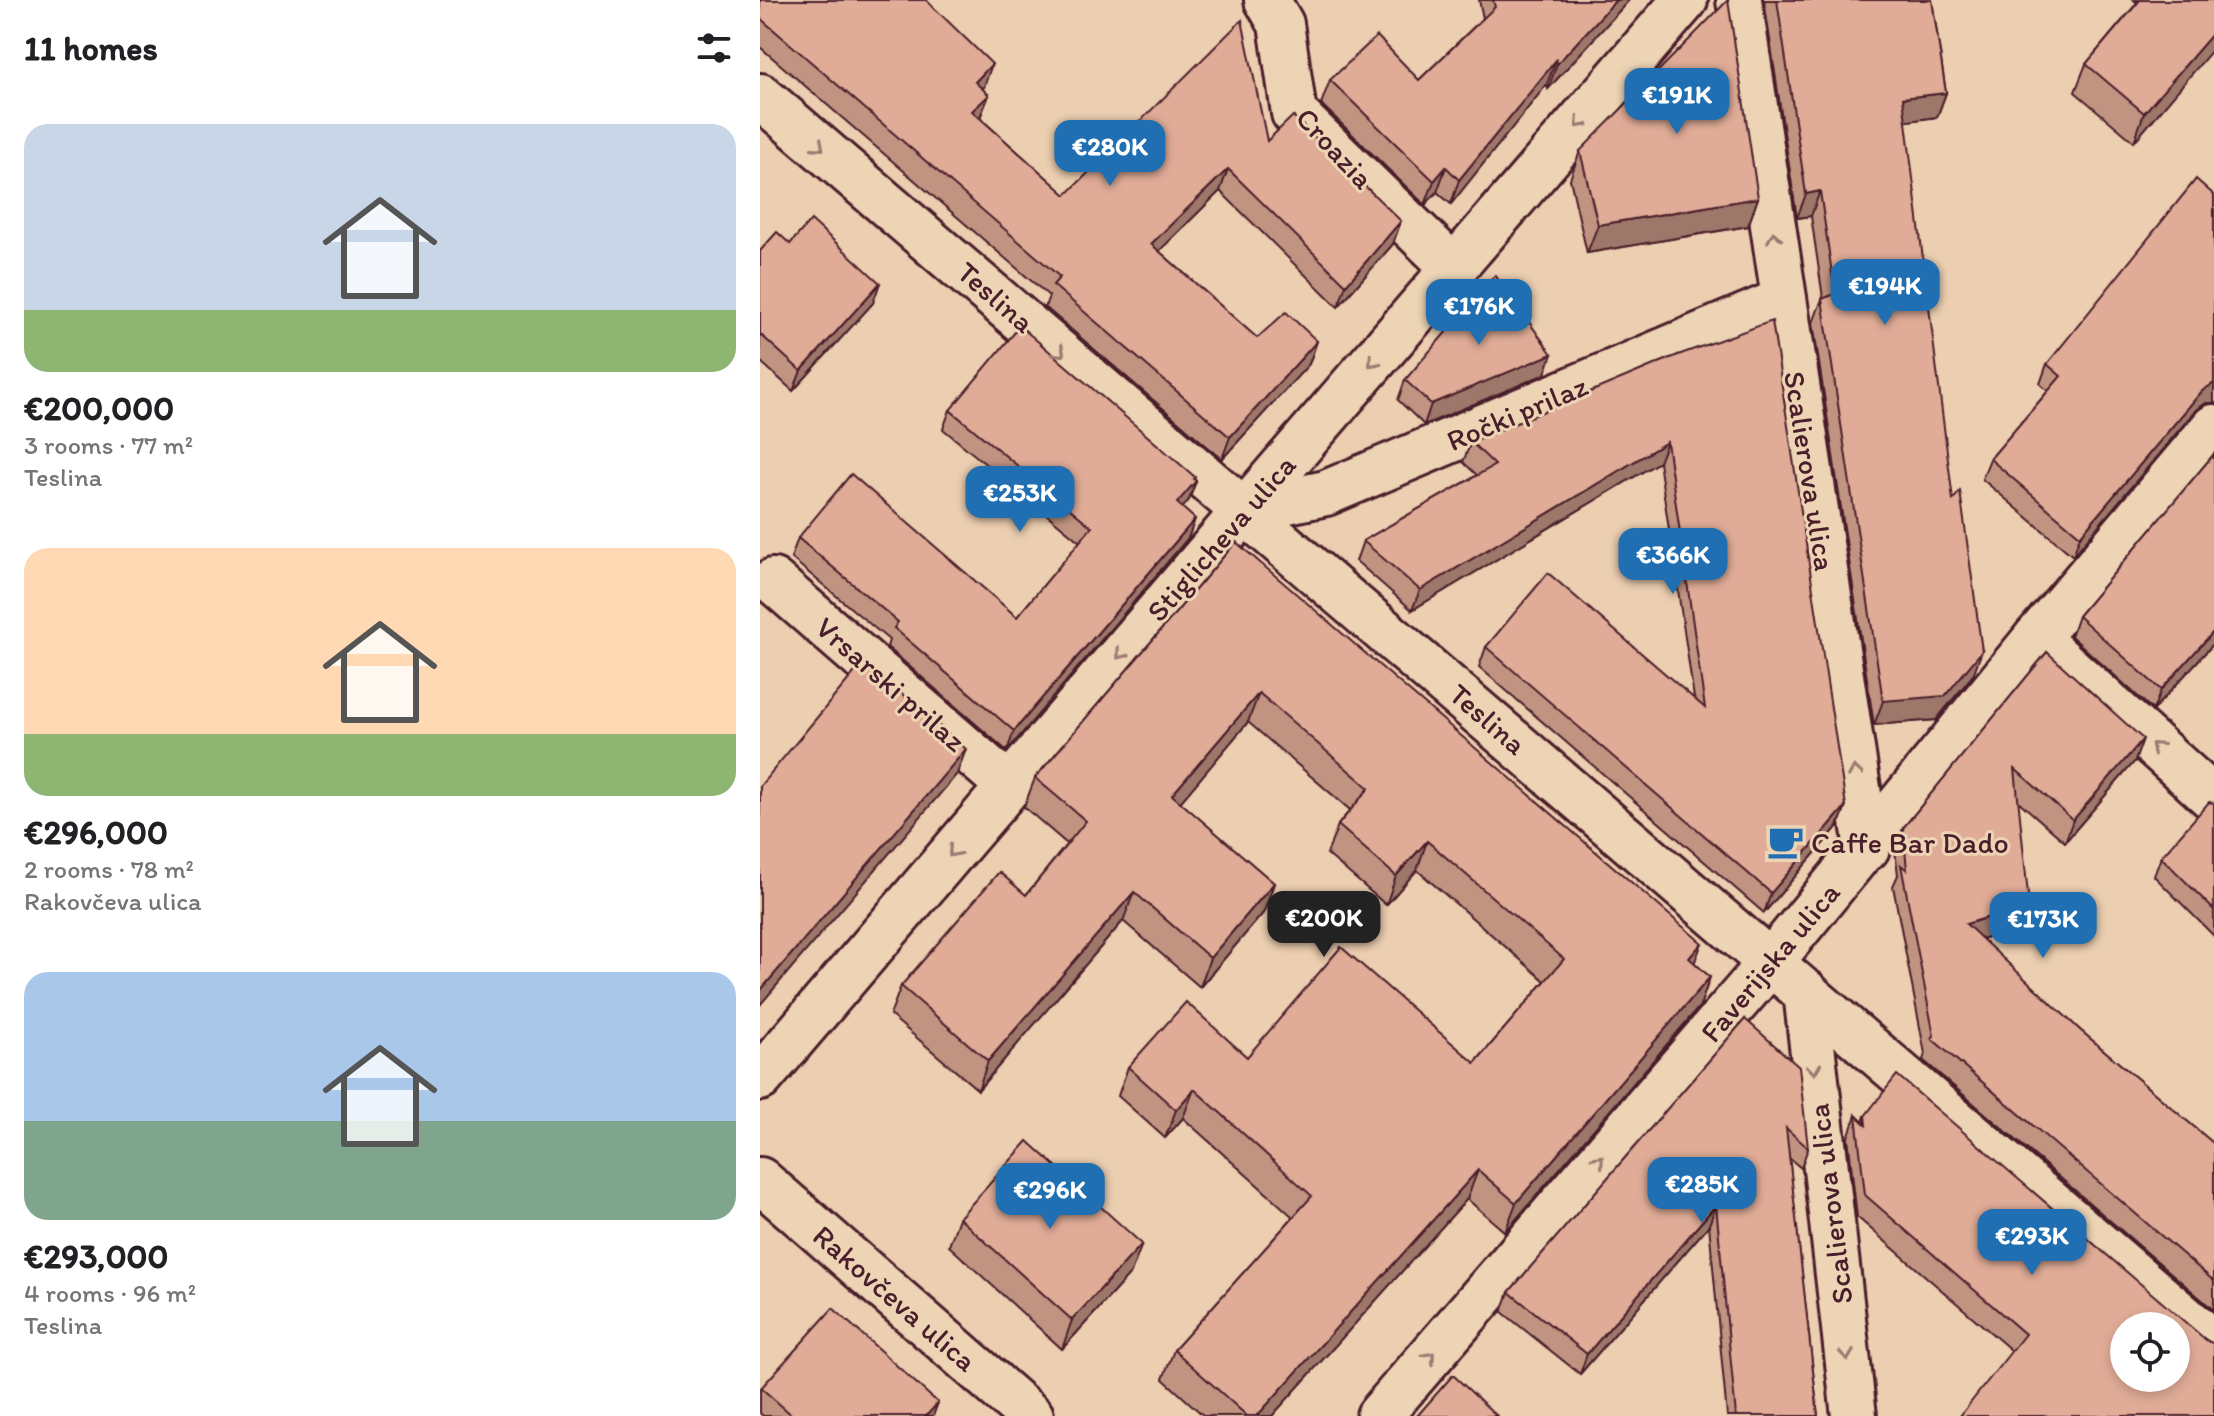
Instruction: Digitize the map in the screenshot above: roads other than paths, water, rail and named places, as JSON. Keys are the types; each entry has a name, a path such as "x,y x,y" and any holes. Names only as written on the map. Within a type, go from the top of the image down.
{"street":[{"name":"Croazia","path":"1267,0 1281,24 1294,113 1454,268"},
{"name":"Stiglicheva ulica","path":"760,1078 1685,0"},
{"name":"Scalierova ulica","path":"1739,0 1867,848"},
{"name":"Teslina","path":"760,96 2214,1343"},
{"name":"Ročki prilaz","path":"1245,510 1326,493 1784,300"},
{"name":"Faverijska ulica","path":"1379,1416 1771,962 2036,638 2214,427"},
{"name":"Vrsarski prilaz","path":"773,581 1009,786"},
{"path":"2036,638 2214,799"},
{"name":"Scalierova ulica","path":"1806,992 1854,1416"},
{"name":"Rakovčeva ulica","path":"760,1180 1031,1416"}],"place":[{"name":"Caffe Bar Dado","path":"1785,842"}]}
